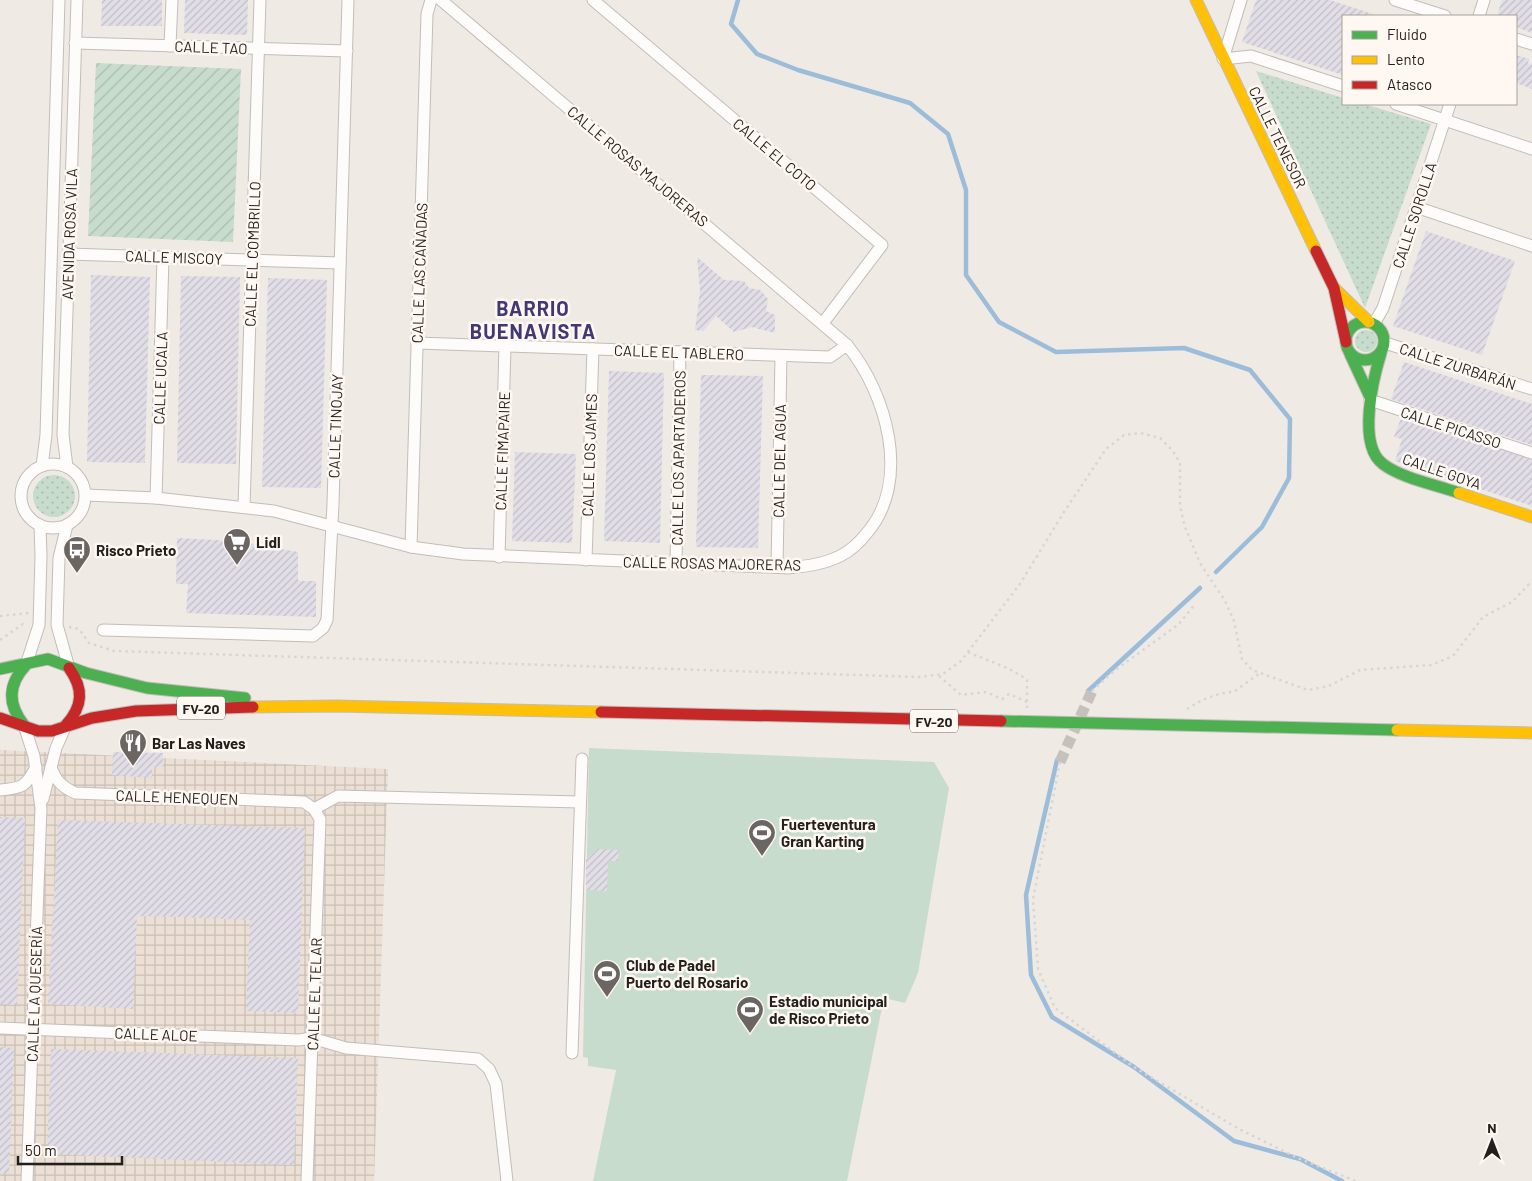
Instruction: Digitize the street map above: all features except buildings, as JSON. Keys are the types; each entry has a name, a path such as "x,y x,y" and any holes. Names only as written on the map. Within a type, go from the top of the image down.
{"main road":[{"name":"CALLE TENESOR","path":"1196,0 1334,288 1346,342"},
{"name":"CALLE TENESOR","path":"1334,288 1372,323"},
{"path":"1372,323 1382,332 1383,348 1367,361 1361,360 1350,354 1346,342 1349,330 1354,326 1372,323"},
{"name":"CALLE GOYA","path":"1383,348 1370,399 1371,442 1379,462 1394,471 1532,517"},
{"name":"CALLE GOYA","path":"1350,354 1370,399"},
{"name":"FV-20","path":"0,670 26,665 36,660 48,660 59,662 69,668 147,688 337,706"},
{"path":"24,725 16,716 11,706 9,694 14,678 26,665"},
{"path":"66,726 75,716 81,704 82,691 78,678 69,668"},
{"name":"FV-20","path":"0,718 38,731 52,731 92,718 136,711 207,707 337,706 1532,733"}],"street":[{"name":"AVENIDA ROSA VILA","path":"42,466 46,435 59,0"},
{"name":"AVENIDA ROSA VILA","path":"66,467 63,435 77,0"},
{"path":"170,46 172,0"},
{"name":"CALLE EL COMBRILLO","path":"244,507 260,0"},
{"name":"CALLE TINOJAY","path":"103,630 313,636 323,628 327,620 330,524 333,494 348,0"},
{"name":"CALLE LAS CAÑADAS","path":"411,546 427,14 431,0"},
{"name":"CALLE ROSAS MAJORERAS","path":"86,495 156,498 274,511 411,546 499,557 676,564 777,567 817,565 841,556 857,544 876,523 886,502 890,473 890,444 885,419 859,360 847,345 440,0"},
{"name":"CALLE EL COTO","path":"593,0 882,244 823,323"},
{"path":"1242,0 1223,58 1251,56 1342,86"},
{"path":"1395,0 1442,15"},
{"path":"1479,15 1484,0"},
{"path":"1517,39 1532,44"},
{"name":"CALLE TAO","path":"75,43 347,51"},
{"path":"1399,105 1532,149"},
{"name":"CALLE SOROLLA","path":"1372,323 1383,308 1450,105"},
{"path":"1416,207 1532,246"},
{"name":"CALLE MISCOY","path":"69,254 340,263"},
{"name":"CALLE UCALA","path":"156,498 164,257"},
{"name":"CALLE EL TABLERO","path":"417,343 830,358 847,345"},
{"name":"CALLE FIMAPAIRE","path":"499,557 505,346"},
{"name":"CALLE ZURBARÁN","path":"1383,348 1532,389"},
{"name":"CALLE LOS JAMES","path":"586,560 593,349"},
{"name":"CALLE LOS APARTADEROS","path":"676,564 680,352"},
{"name":"CALLE DEL AGUA","path":"777,567 781,356"},
{"name":"CALLE PICASSO","path":"1370,399 1532,453"},
{"path":"50,464 66,467 81,480 86,495 80,514 66,525 58,527 40,524 25,510 22,500 26,479 42,466 50,464"},
{"path":"26,665 39,625 40,524"},
{"path":"66,525 59,558 57,625 69,668"},
{"name":"CALLE LA QUESERÍA","path":"24,725 36,767 41,808 27,1181"},
{"name":"CALLE LA QUESERÍA","path":"41,808 56,748 66,726"},
{"path":"572,1053 582,759"},
{"path":"0,790 18,789 29,782 36,767"},
{"name":"CALLE HENEQUEN","path":"51,767 55,779 62,787 75,793 304,802 314,809"},
{"path":"314,809 338,796 580,802"},
{"name":"CALLE EL TELAR","path":"307,1181 320,819 314,809"},
{"name":"CALLE ALOE","path":"0,1028 299,1040 312,1038 346,1048 470,1056 485,1063 496,1084 507,1181"}],"path":[{"path":"80,630 89,643 114,651 920,677 938,675 961,661 1020,584 1064,512 1106,449 1124,435 1140,433 1160,438 1173,450 1180,463 1180,506 1185,527 1200,563 1225,601 1234,622 1242,660 1252,670 1260,673 1308,690 1329,686 1360,670 1431,665 1453,656 1483,617 1512,602 1532,580"},
{"path":"1092,691 1114,671 1179,624 1195,604"},
{"path":"0,616 40,611"},
{"path":"0,640 23,624"},
{"path":"968,652 997,666 1008,668 1027,680 1029,712"},
{"path":"1182,712 1202,700 1235,691 1260,673"},
{"path":"938,675 960,694 986,692 1002,699 1009,694 1027,702"},
{"path":"1060,762 1033,899 1038,969 1055,1008 1134,1067 1239,1129 1300,1159 1356,1181"}],"shaded area":[{"path":"0,750 388,769 374,1181 0,1181"}],"green space":[{"path":"96,63 241,69 233,242 88,236"},
{"path":"1256,71 1342,98 1342,105 1367,105 1431,124 1365,308"},
{"path":"1366,330 1374,333 1377,341 1374,349 1366,352 1358,349 1355,341 1358,333"},
{"path":"58,475 66,478 72,484 75,496 72,508 66,514 50,517 42,514 36,508 33,492 36,484 42,478"},
{"path":"589,748 934,762 949,788 918,973 905,1003 884,998 847,1181 593,1181 616,1070 588,1066 588,1058 583,1057"}],"waterway":[{"path":"738,0 731,24 757,54 798,70 910,103 948,134 966,190 966,275 999,322 1056,352 1184,348 1250,370 1290,419 1289,478 1262,527 1216,572"},
{"path":"1088,691 1200,588"},
{"path":"1057,760 1026,895 1031,975 1052,1017 1134,1067 1234,1141 1300,1159 1342,1181"}],"tunnel":[{"path":"1060,762 1092,691"}],"traffic: fast":[{"path":"1365,322 1379,327 1384,341 1379,355 1365,360 1351,355 1346,341 1351,327 1365,322"},
{"path":"1381,353 1374,379 1369,411 1371,442 1375,455 1383,464 1399,473 1459,493"},
{"path":"1350,354 1370,397"},
{"path":"0,669 48,659 86,673 147,688 245,698"},
{"path":"24,725 18,717 12,702 12,694 16,679 26,665"},
{"path":"1001,721 1397,730"}],"traffic: slow":[{"path":"1196,0 1316,251"},
{"path":"1335,289 1369,322"},
{"path":"1459,493 1532,517"},
{"path":"253,707 337,706 601,712"},
{"path":"1397,730 1532,733"}],"traffic: jam":[{"path":"1316,251 1334,288 1346,342"},
{"path":"66,725 76,711 80,697 77,683 69,668"},
{"path":"0,718 38,731 52,731 92,718 136,711 253,707"},
{"path":"601,712 1001,721"}],"place":[{"name":"Lidl","path":"237,566"},
{"name":"Risco Prieto","path":"77,574"},
{"name":"Bar Las Naves","path":"133,767"},
{"name":"Fuerteventura Gran Karting","path":"762,857"},
{"name":"Club de Padel Puerto del Rosario","path":"607,998"},
{"name":"Estadio municipal de Risco Prieto","path":"750,1034"}],"district":[{"name":"BARRIO BUENAVISTA","path":"533,320"}]}
